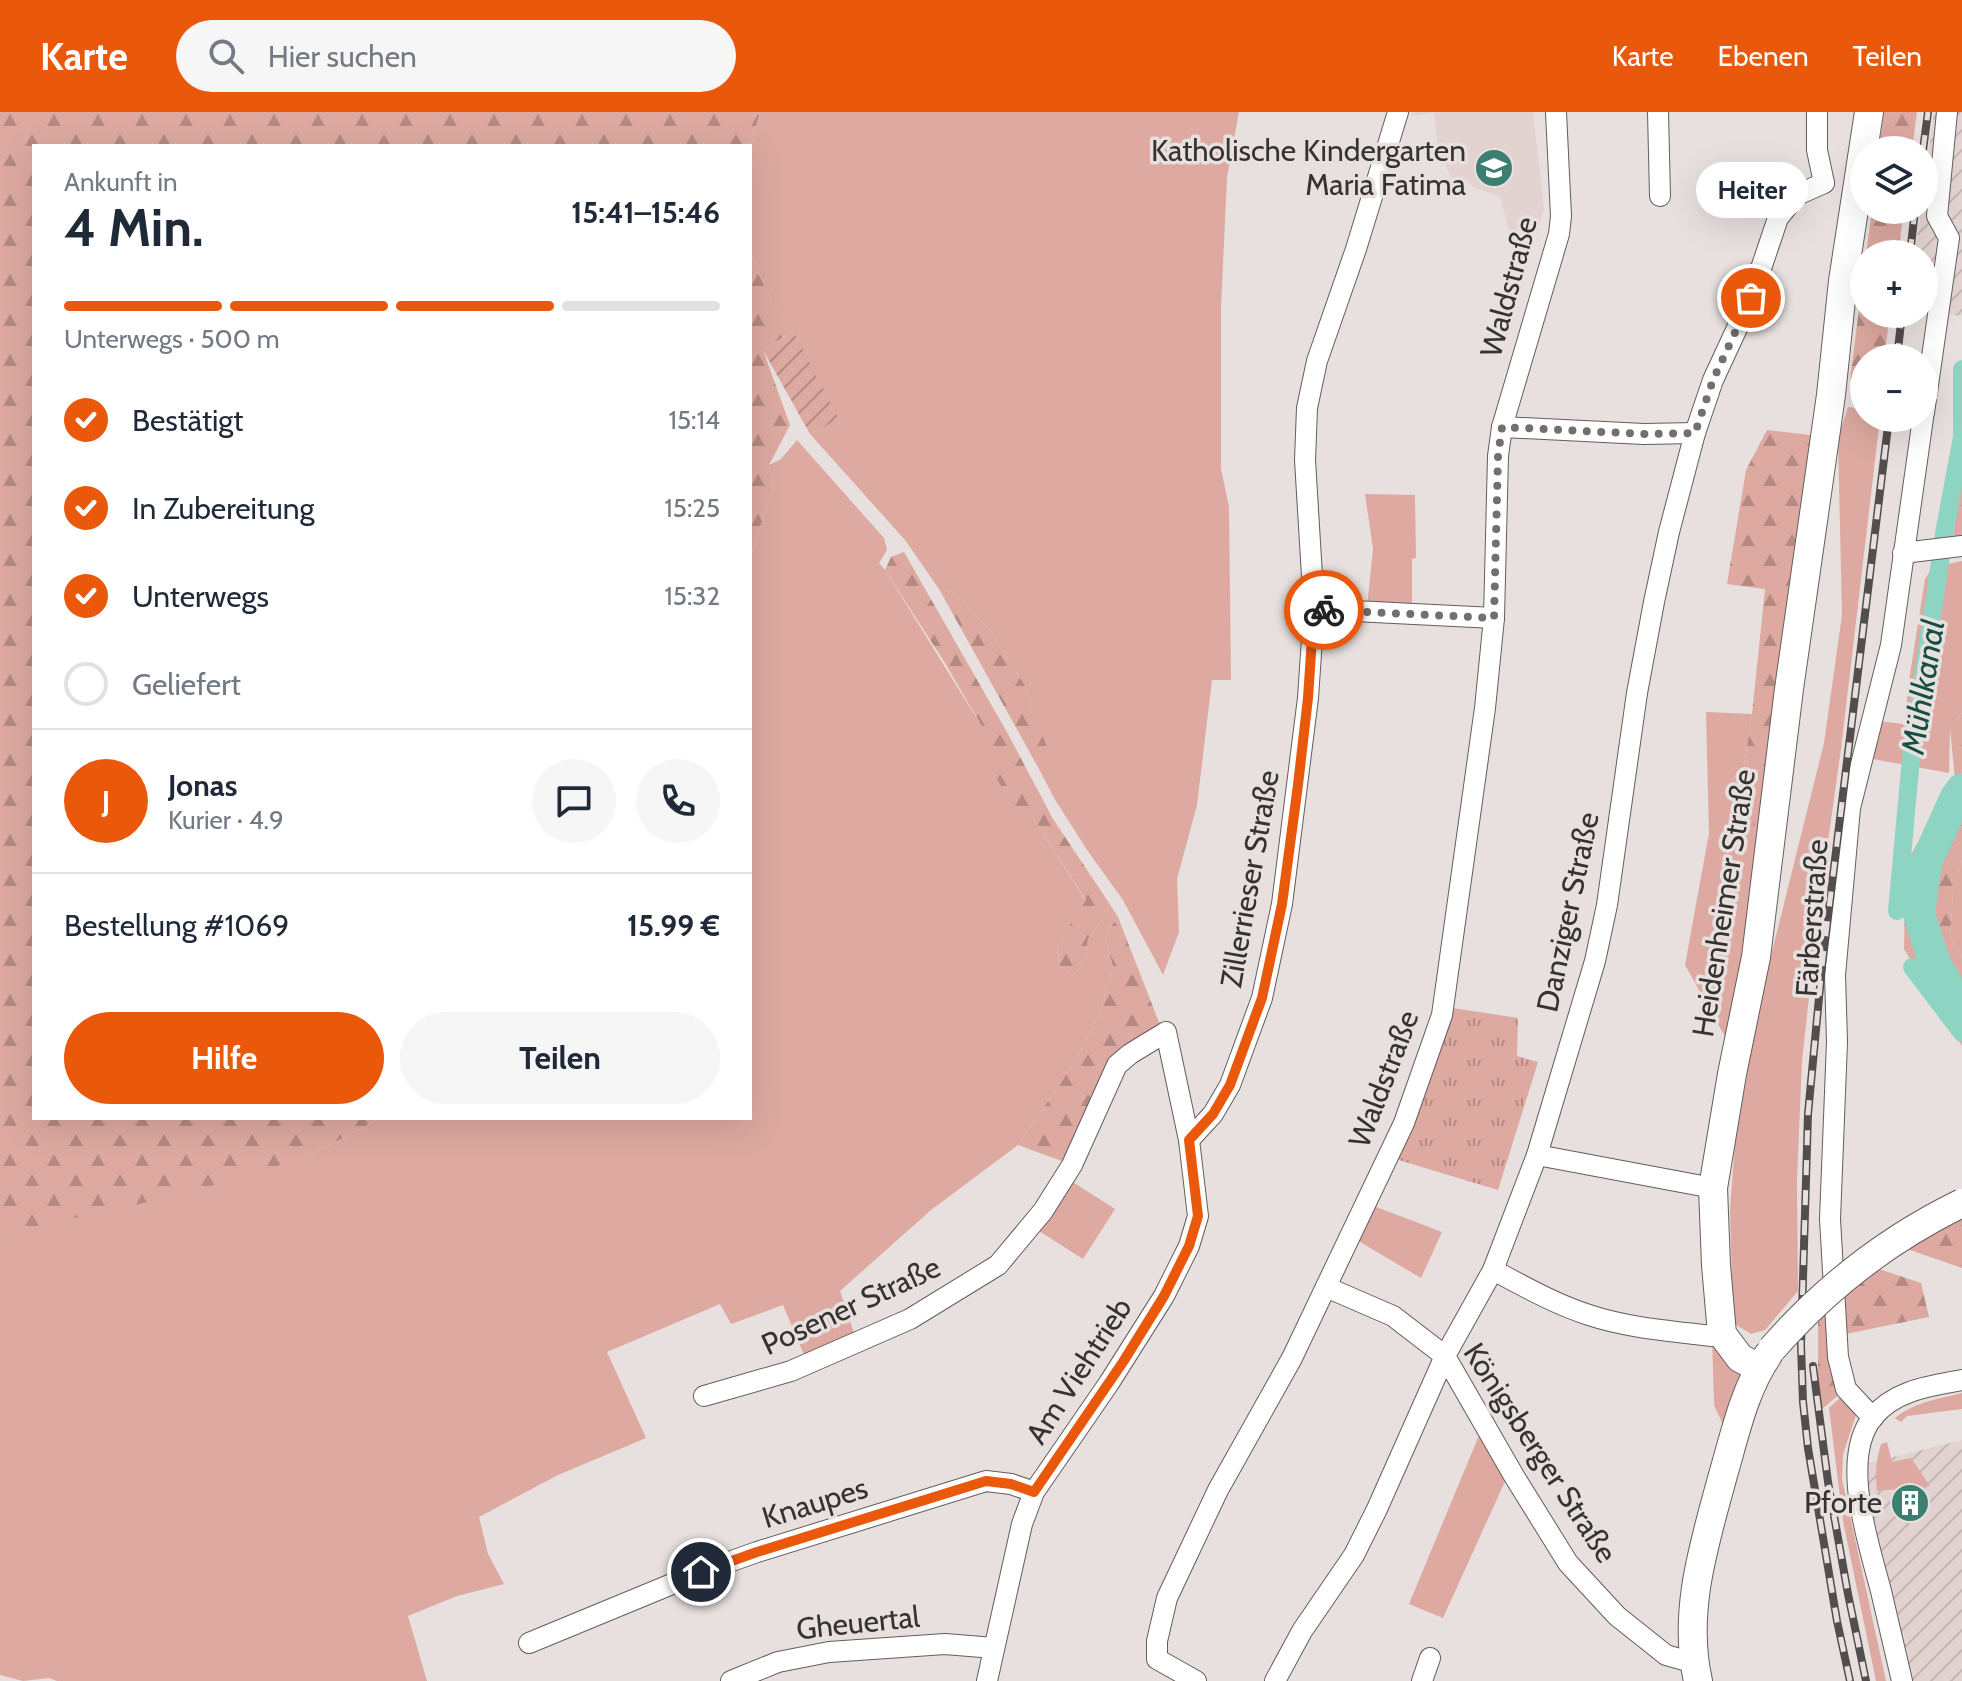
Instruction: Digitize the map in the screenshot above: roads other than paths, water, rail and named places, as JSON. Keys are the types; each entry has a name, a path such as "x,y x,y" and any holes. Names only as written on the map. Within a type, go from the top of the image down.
{"street":[{"name":"Zillerrieser Straße","path":"1189,1140 1213,1114 1230,1085 1262,998 1282,904 1308,698 1314,609 1305,460 1307,408 1317,361 1356,249 1398,112"},
{"name":"Waldstraße","path":"1196,1681 1157,1659 1157,1641 1167,1598 1218,1490 1292,1358 1404,1123 1442,1015 1474,794 1494,618 1498,456 1502,427 1559,234 1561,216 1556,112"},
{"path":"1658,112 1660,196"},
{"path":"1817,112 1817,150 1824,183 1850,188"},
{"name":"Heidenheimer Straße","path":"1866,136 1869,112"},
{"name":"Färberstraße","path":"1934,344 1949,238 1937,216 1947,112"},
{"name":"Danziger Straße","path":"1275,1681 1302,1631 1354,1555 1366,1532 1445,1356 1493,1270 1537,1155 1595,961 1607,905 1637,693 1654,602 1695,433 1713,380 1751,298 1778,218 1797,195 1824,183"},
{"name":"Heidenheimer Straße","path":"1722,1334 1713,1188 1756,957 1852,224"},
{"path":"1502,427 1644,434 1695,433"},
{"name":"Färberstraße","path":"1873,1418 1846,1389 1838,1357 1830,1219 1837,1042 1835,975 1850,808 1891,645 1922,432"},
{"path":"1903,553 1962,546"},
{"path":"1314,609 1494,618"},
{"name":"Posener Straße","path":"704,1396 791,1371 910,1319 998,1265 1043,1211 1072,1165 1117,1065 1166,1032 1189,1140"},
{"name":"Am Viehtrieb","path":"987,1681 1022,1524 1034,1492 1117,1371 1164,1296 1189,1246 1198,1216 1189,1140"},
{"path":"1537,1155 1713,1188"},
{"path":"1696,1672 1694,1604 1700,1561 1743,1409 1765,1359 1817,1301 1864,1262 1904,1234 1962,1203"},
{"path":"1493,1270 1550,1300 1590,1316 1633,1326 1712,1336 1722,1334 1740,1358 1765,1359"},
{"name":"Königsberger Straße","path":"1326,1287 1393,1316 1445,1356 1568,1563 1617,1616 1666,1655 1696,1672"},
{"path":"1902,1681 1862,1514 1858,1471 1860,1442 1873,1418 1893,1399 1921,1388 1962,1380"},
{"name":"Knaupes","path":"529,1643 757,1552 986,1481 1011,1484 1034,1492"},
{"name":"Gheuertal","path":"731,1681 778,1662 829,1652 945,1644 994,1648"},
{"path":"1422,1681 1430,1658"}],"waterway":[{"name":"Mühlkanal","path":"1897,911 1911,758 1945,528 1962,437 1962,369"},
{"path":"1962,789 1926,863 1919,914 1935,964 1962,1009"},
{"name":"Mühlkanal","path":"1912,967 1962,1033"}],"railway":[{"path":"1925,136 1928,112"},
{"path":"1912,240 1913,224"},
{"path":"1899,344 1900,328"},
{"path":"1850,1681 1808,1448 1801,1345 1808,1114 1822,966 1887,432"},
{"path":"1813,1366 1828,1482 1866,1681"}],"place":[{"name":"Katholische Kindergarten Maria Fatima","path":"1494,168"},
{"name":"Heiter","path":"1751,298"},
{"name":"Pforte","path":"1910,1503"}]}
